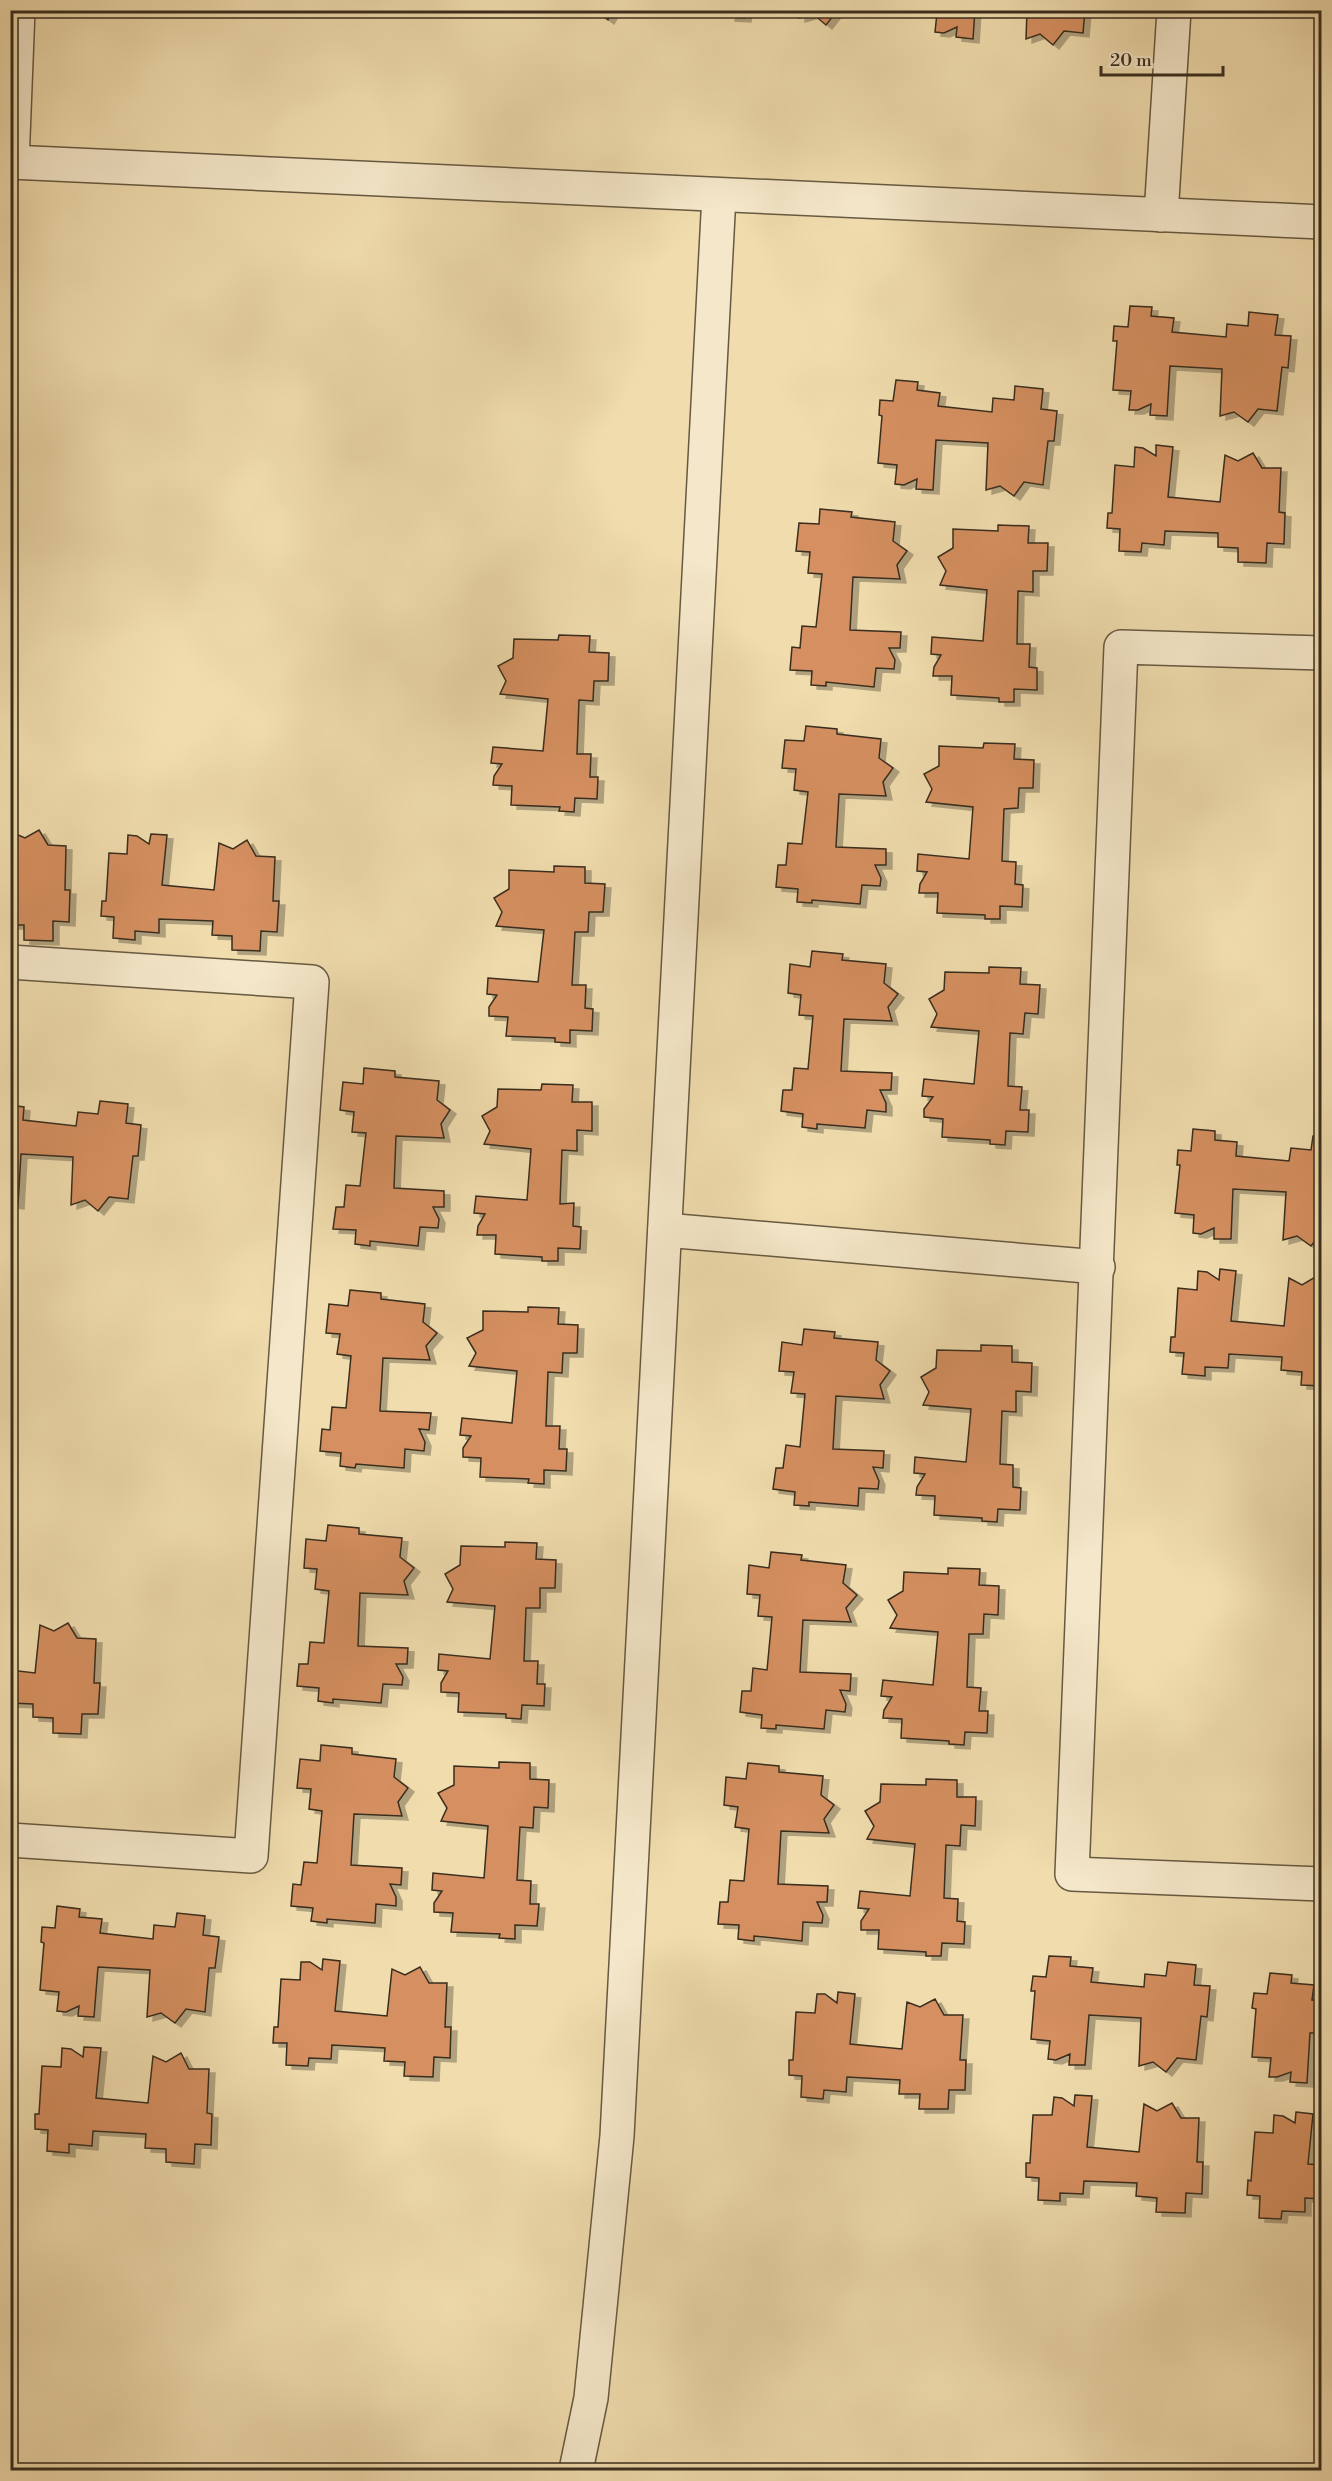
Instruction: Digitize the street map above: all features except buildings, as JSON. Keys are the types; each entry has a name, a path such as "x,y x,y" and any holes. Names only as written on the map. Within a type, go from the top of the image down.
{"street":[{"path":"18,10 11,162 1322,222"},
{"path":"1161,215 1174,10"},
{"path":"576,2470 591,2398 617,2136 719,195"},
{"path":"1322,653 1121,647 1072,1874 1322,1884"},
{"path":"10,962 312,982 250,1856 10,1840"},
{"path":"665,1230 1098,1267"}]}
